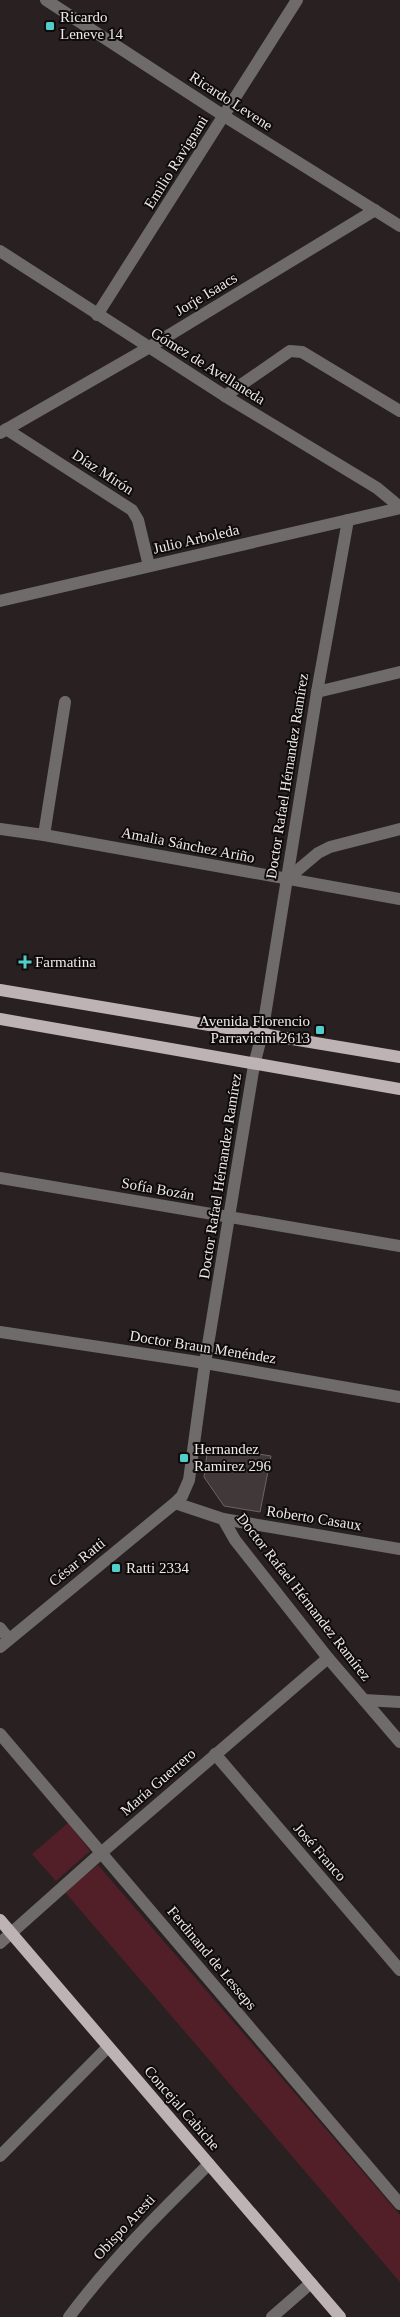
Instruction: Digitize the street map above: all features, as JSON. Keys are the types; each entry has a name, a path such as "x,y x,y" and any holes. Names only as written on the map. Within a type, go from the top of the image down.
{"main road":[{"path":"0,990 400,1057"},
{"path":"0,1019 400,1089"},
{"name":"Concejal Cabiche","path":"0,1920 340,2317"}],"street":[{"name":"Ricardo Levene","path":"46,0 224,116 400,226"},
{"name":"Emilio Ravignani","path":"97,315 297,0"},
{"name":"Jorje Isaacs","path":"3,431 148,348 375,210"},
{"name":"Gómez de Avellaneda","path":"0,251 148,348 377,488 400,508"},
{"path":"225,396 290,351 302,352 400,412"},
{"name":"Díaz Mirón","path":"3,431 132,510 138,520 150,566"},
{"name":"Julio Arboleda","path":"0,601 400,508"},
{"name":"Doctor Rafael Hérnandez Ramírez","path":"348,520 317,692 262,1034 254,1064 205,1363 189,1480 182,1496 175,1503 223,1519 235,1540 328,1658 400,1742"},
{"path":"317,692 400,672"},
{"path":"44,835 65,702"},
{"name":"Amalia Sánchez Ariño","path":"0,829 44,835 400,899"},
{"path":"286,880 318,853 330,847 400,829"},
{"name":"Sofía Bozán","path":"0,1178 400,1246"},
{"name":"Doctor Braun Menéndez","path":"0,1332 205,1363 400,1396"},
{"name":"César Ratti","path":"4,1643 175,1503"},
{"name":"Roberto Casaux","path":"223,1519 400,1549"},
{"path":"0,1628 4,1643"},
{"name":"María Guerrero","path":"0,1943 100,1853 328,1658"},
{"path":"364,1700 400,1702"},
{"name":"Ferdinand de Lesseps","path":"0,1734 400,2204"},
{"name":"José Franco","path":"215,1754 400,1970"},
{"path":"0,2156 108,2047"},
{"name":"Obispo Aresti","path":"69,2317 94,2283 131,2241 209,2164"},
{"path":"272,2317 311,2283"}],"shaded area":[{"path":"68,1823 90,1851 56,1881 32,1854"},
{"path":"98,1865 400,2215 400,2282 64,1891"}],"building":[{"path":"208,1446 271,1456 260,1512 224,1506 204,1477"}],"place":[{"name":"Ricardo Leneve 14","path":"50,26"},
{"name":"Farmatina","path":"25,962"},
{"name":"Avenida Florencio Parravicini 2613","path":"320,1030"},
{"name":"Hernandez Ramirez 296","path":"184,1458"},
{"name":"Ratti 2334","path":"116,1568"}]}
